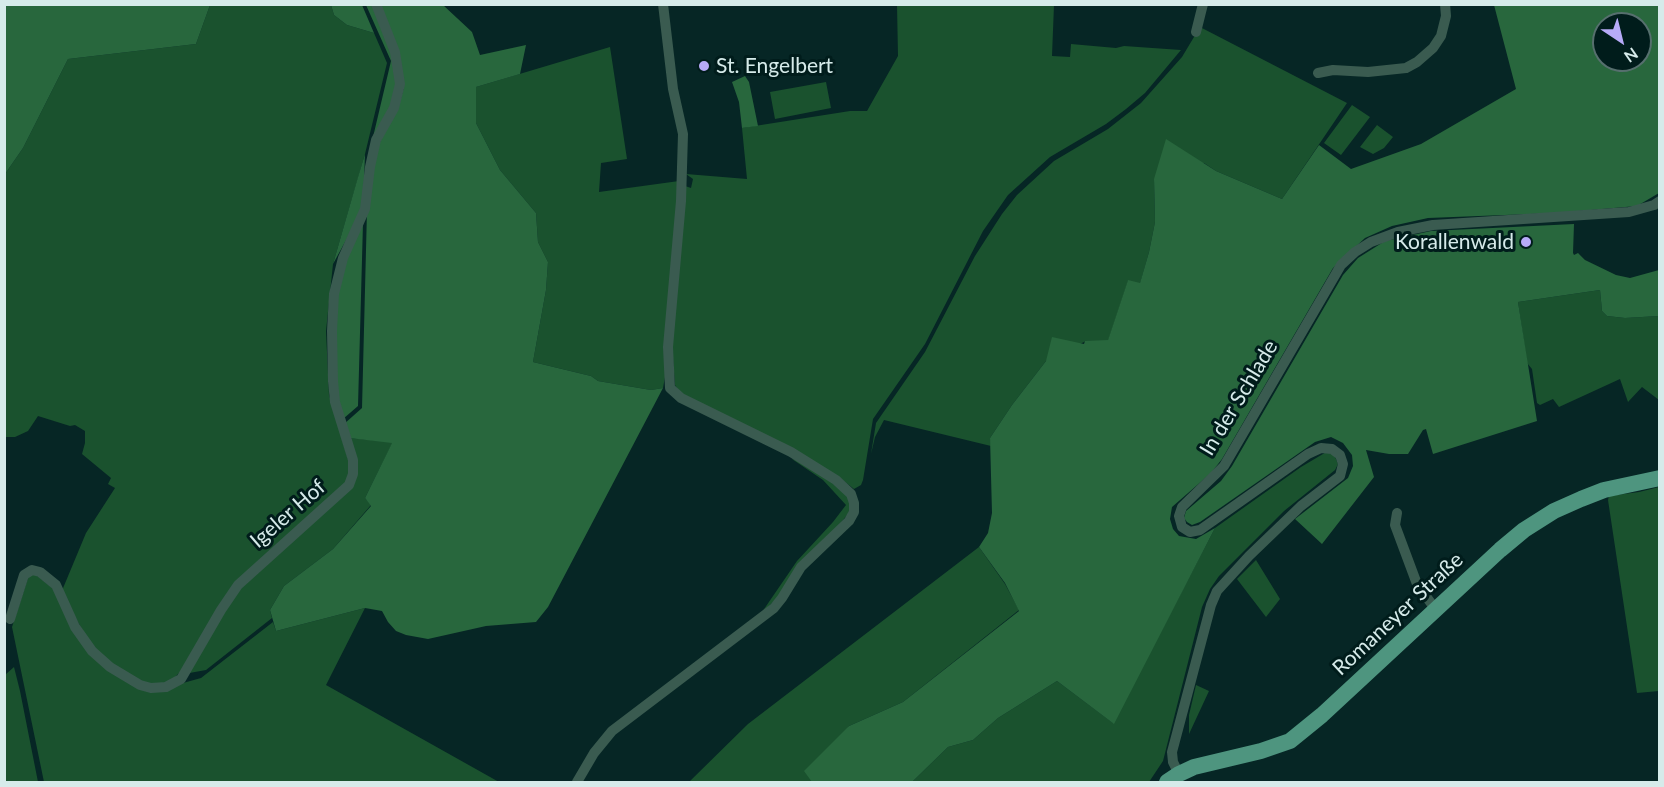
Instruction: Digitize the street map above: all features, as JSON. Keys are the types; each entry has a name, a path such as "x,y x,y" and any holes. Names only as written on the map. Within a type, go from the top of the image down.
{"main road":[{"name":"Romaneyer Straße","path":"1173,778 1209,763 1270,749 1297,736 1508,543 1546,516 1592,494 1659,478"}],"street":[{"name":"Igeler Hof","path":"10,619 24,575 32,570 40,572 56,585 75,627 92,651 110,667 140,685 151,688 166,687 181,679 238,585 350,485 353,460 335,402 333,381 334,294 342,258 365,209 376,140 394,108 400,84 395,52 376,4"},
{"path":"577,783 602,741 624,721 774,608 801,567 849,521 854,512 851,494 836,480 791,452 681,398 670,388 668,346 681,201 683,134 673,89 663,4"},
{"path":"1196,32 1203,4"},
{"path":"1318,73 1333,70 1368,72 1406,68 1433,48 1441,36 1446,16 1445,4"},
{"name":"In der Schlade","path":"1173,778 1172,752 1211,605 1217,591 1249,556 1301,506 1340,476 1343,464 1340,455 1332,448 1321,448 1308,454 1200,530 1190,532 1182,526 1179,516 1182,507 1224,466 1341,265 1371,242 1398,232 1433,225 1629,212 1654,205 1659,201"},
{"path":"1396,513 1395,525 1417,584 1436,610"}],"green space":[{"path":"5,4 210,5 196,44 68,59 23,148 5,174"},
{"path":"210,5 331,5 334,15 347,25 374,33 387,63 365,154 333,264 326,331 329,395 350,466 346,484 247,572 180,672 169,683 154,686 129,677 93,648 61,593 86,533 115,488 108,484 111,478 82,454 85,431 75,425 70,426 38,416 28,431 15,437 5,437 5,174 23,148 68,59 196,44"},
{"path":"331,5 362,5 374,33 347,25 334,15"},
{"path":"366,5 374,5 396,62 399,91 369,154 391,61"},
{"path":"380,5 443,5 472,32 480,55 526,45 520,74 476,87 476,123 500,170 536,213 538,242 548,262 546,290 533,362 591,376 598,381 651,390 663,388 548,607 536,622 486,626 428,639 396,631 382,611 365,608 276,631 270,610 284,586 333,549 371,506 365,498 392,443 349,438 344,424 362,408 367,210 374,154 399,105 404,87"},
{"path":"897,5 1054,5 1052,56 1070,57 1071,44 1181,50 1145,93 1126,109 1106,124 1050,157 1008,195 983,231 925,344 873,419 863,480 861,485 854,489 839,477 680,393 675,385 672,345 685,186 691,188 693,179 686,174 747,179 742,128 850,111 867,111 898,56"},
{"path":"1494,5 1659,5 1659,193 1637,206 1556,213 1428,218 1392,226 1365,238 1333,268 1222,459 1211,473 1172,507 1170,519 1173,529 1179,536 1196,539 1215,528 1114,724 1057,681 998,718 973,740 948,747 912,782 812,782 804,771 849,726 903,702 1019,611 1005,583 979,547 988,533 992,513 990,438 1046,361 1052,337 1084,344 1085,341 1108,340 1128,280 1140,283 1149,252 1155,222 1154,179 1166,139 1216,171 1282,199 1319,145 1351,169 1421,144 1516,89"},
{"path":"1200,27 1347,103 1282,199 1216,171 1204,163 1154,179 1155,222 1140,284 1128,281 1108,341 1086,341 1046,361 990,438 991,446 884,420 875,437 871,454 876,423 925,352 975,256 1002,214 1017,195 1054,161 1108,129 1141,103 1182,57"},
{"path":"610,47 627,159 601,163 599,192 679,181 667,366 663,388 651,390 598,381 591,376 533,362 546,290 548,262 538,242 536,213 500,170 476,123 476,87"},
{"path":"745,76 749,82 758,126 742,128 739,102 732,82"},
{"path":"826,82 831,108 775,119 770,92"},
{"path":"1352,105 1370,117 1341,155 1324,143"},
{"path":"1377,125 1393,137 1384,148 1373,154 1360,147"},
{"path":"365,154 363,209 333,264 358,177"},
{"path":"363,223 358,406 343,419 338,405 334,331 341,265"},
{"path":"1574,224 1574,255 1578,253 1585,260 1616,275 1630,278 1659,270 1659,316 1625,318 1607,316 1602,311 1600,290 1518,302 1537,421 1433,454 1426,429 1423,430 1408,454 1389,454 1366,450 1374,477 1322,544 1295,519 1348,478 1353,466 1352,455 1343,443 1331,437 1315,442 1200,522 1192,525 1187,522 1184,518 1186,511 1221,481 1232,466 1343,275 1358,258 1385,241 1431,231"},
{"path":"1600,290 1602,311 1607,316 1625,318 1659,316 1659,400 1642,387 1628,402 1620,379 1559,407 1553,399 1540,405 1537,403 1532,369 1527,363 1518,302"},
{"path":"349,438 393,442 365,498 371,505 333,549 284,586 270,610 272,618 206,670 184,674 231,597 348,490"},
{"path":"1328,451 1334,454 1338,464 1335,470 1284,511 1219,576 1210,589 1202,607 1163,761 1149,782 912,782 948,747 973,740 998,718 1057,681 1113,723 1215,528 1301,467"},
{"path":"792,459 801,461 833,480 848,497 851,506 848,514 781,594 760,615 797,561 846,505 823,480"},
{"path":"1659,487 1659,691 1637,693 1608,500 1609,496"},
{"path":"979,547 1005,584 1019,610 903,702 849,726 812,782 689,782 748,724"},
{"path":"1256,560 1280,599 1266,617 1237,579"},
{"path":"29,575 36,575 55,590 76,633 137,686 183,683 201,678 273,622 276,631 365,608 326,685 499,782 44,782 12,627"},
{"path":"14,667 38,782 5,782 5,675"},
{"path":"1196,685 1209,691 1189,734 1189,715"}],"place":[{"name":"St. Engelbert","path":"704,66"},
{"name":"Korallenwald","path":"1526,242"}]}
